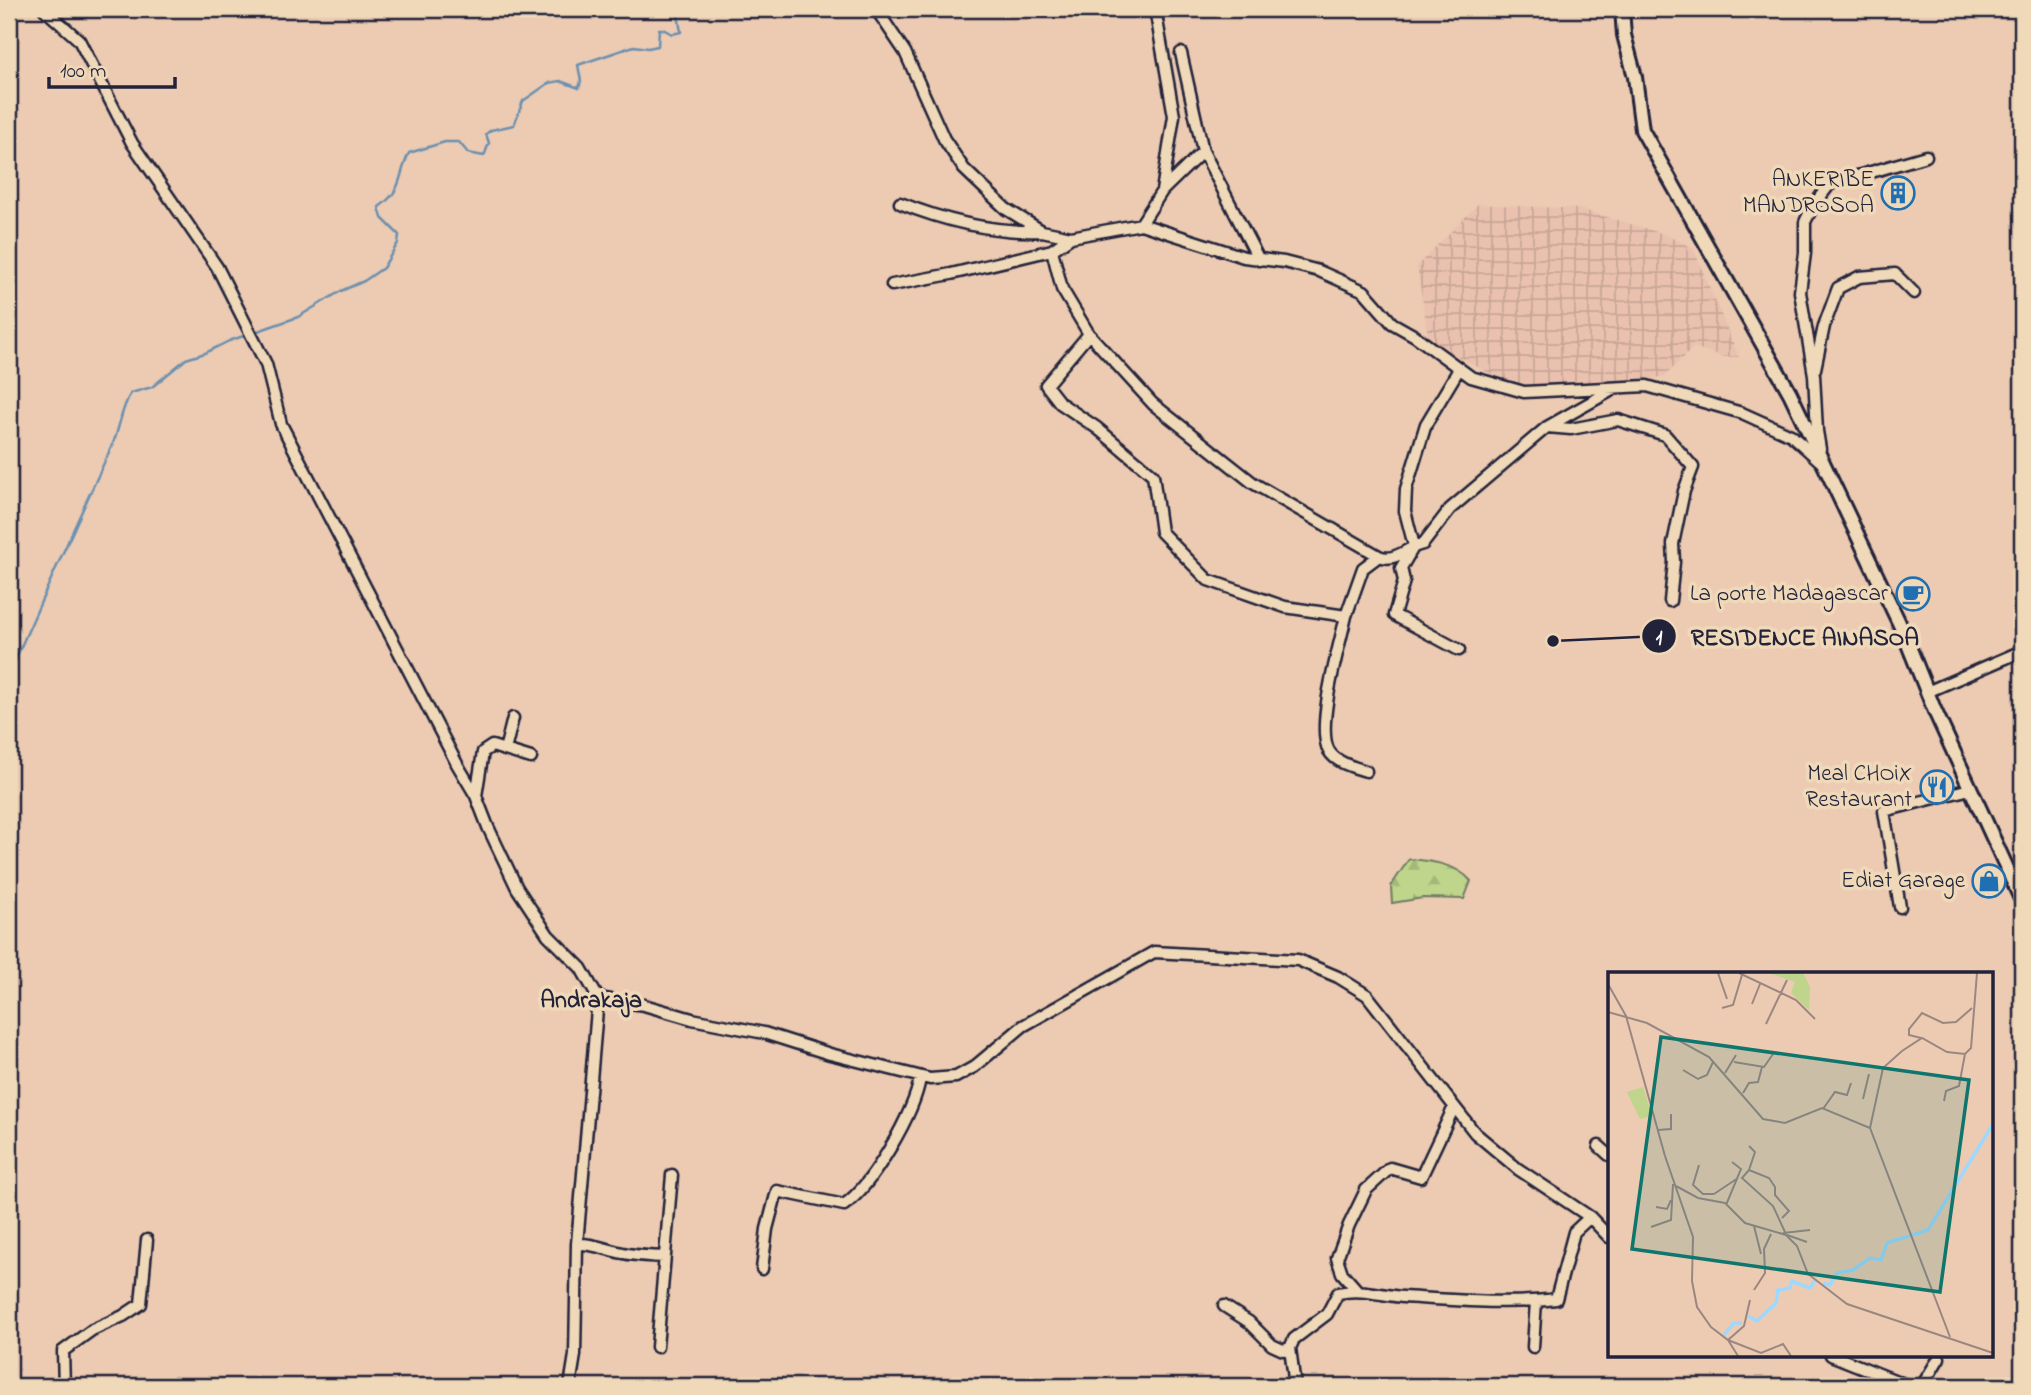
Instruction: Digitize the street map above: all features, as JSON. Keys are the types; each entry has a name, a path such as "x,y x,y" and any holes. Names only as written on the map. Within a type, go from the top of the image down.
{"main road":[{"path":"1622,9 1642,130 1790,393 1902,629 1927,692 2022,901"}],"street":[{"path":"44,9 79,40 126,132 217,268 266,364 281,424 476,796 517,888 548,935 581,968 598,998 577,1244 575,1355 570,1386"},
{"path":"876,9 905,52 944,139 964,169 1006,209 1042,231"},
{"path":"1155,9 1174,116 1162,191"},
{"path":"1181,53 1203,151 1259,260"},
{"path":"1142,223 1162,191 1203,151"},
{"path":"1823,463 1817,431 1814,375 1800,292 1805,253 1805,222 1813,206 1830,184 1926,156"},
{"path":"900,203 924,213 977,226 1042,231 1071,237 1142,223 1259,260 1284,262 1319,271 1364,291 1392,323 1415,336 1471,377 1524,392 1647,386 1742,413 1791,435 1823,463"},
{"path":"892,285 1052,250 1071,237"},
{"path":"1052,250 1062,289 1089,334 1153,404 1253,483 1387,559 1423,544 1450,509 1547,427 1617,387"},
{"path":"1814,375 1824,326 1838,288 1859,277 1895,274 1914,293"},
{"path":"1089,334 1046,385 1060,403 1097,428 1153,475 1161,532 1208,580 1286,607 1346,616"},
{"path":"1459,369 1426,424 1406,489 1405,511 1414,546 1401,568 1404,581 1394,614 1459,650"},
{"path":"1547,427 1571,429 1618,420 1665,435 1693,467 1684,491 1673,544 1670,601"},
{"path":"1366,771 1339,761 1329,752 1324,738 1327,703 1346,616 1363,568 1379,556"},
{"path":"1927,692 2022,651"},
{"path":"505,750 513,718"},
{"path":"476,796 483,752 492,746 531,758"},
{"path":"1900,907 1884,811 1970,789"},
{"path":"598,998 644,1005 692,1019 764,1033 920,1078 957,1077 974,1067 1023,1026 1154,952 1298,960 1338,977 1367,995 1475,1133 1518,1169 1590,1217 1608,1236"},
{"path":"762,1269 767,1229 777,1191 844,1205 856,1196 890,1147 918,1092 920,1078"},
{"path":"1356,1289 1342,1273 1337,1258 1366,1190 1390,1168 1421,1177 1454,1107"},
{"path":"1599,1146 1608,1154"},
{"path":"657,1347 672,1175"},
{"path":"1295,1386 1290,1348 1294,1339 1327,1314 1338,1293 1356,1289 1390,1296 1419,1298 1536,1301 1556,1299 1574,1232 1590,1217"},
{"path":"64,1386 63,1351 92,1330 123,1316 141,1304 146,1240"},
{"path":"577,1244 592,1243 606,1250 626,1254 664,1257"},
{"path":"1533,1347 1536,1301"},
{"path":"1224,1306 1249,1322 1272,1345 1283,1350 1290,1348"},
{"path":"1833,1356 1909,1386"},
{"path":"1922,1386 1939,1358"}],"shaded area":[{"path":"1478,204 1580,209 1664,234 1693,248 1739,357 1722,357 1694,347 1665,376 1638,382 1552,386 1518,383 1497,377 1429,342 1417,266"}],"green space":[{"path":"1409,859 1443,864 1465,875 1471,881 1464,899 1423,898 1392,903 1391,886"}],"waterway":[{"path":"9,674 114,441 124,406 131,393 152,387 186,359 298,317 383,268 398,243 399,235 382,218 379,207 396,189 409,153 445,142 459,142 468,153 484,156 489,143 486,134 491,130 514,125 523,101 549,83 560,81 579,88 581,81 578,65 634,46 658,46 659,29 672,34 681,32 677,9"}],"place":[{"name":"ANKERIBE MANDROSOA","path":"1898,193"},
{"name":"La porte Madagascar","path":"1913,594"},
{"name":"RESIDENCE AINASOA","path":"1553,641"},
{"name":"Meal CHOiX Restaurant","path":"1937,787"},
{"name":"Ediat Garage","path":"1989,881"}],"district":[{"name":"Andrakaja","path":"591,1001"}]}
